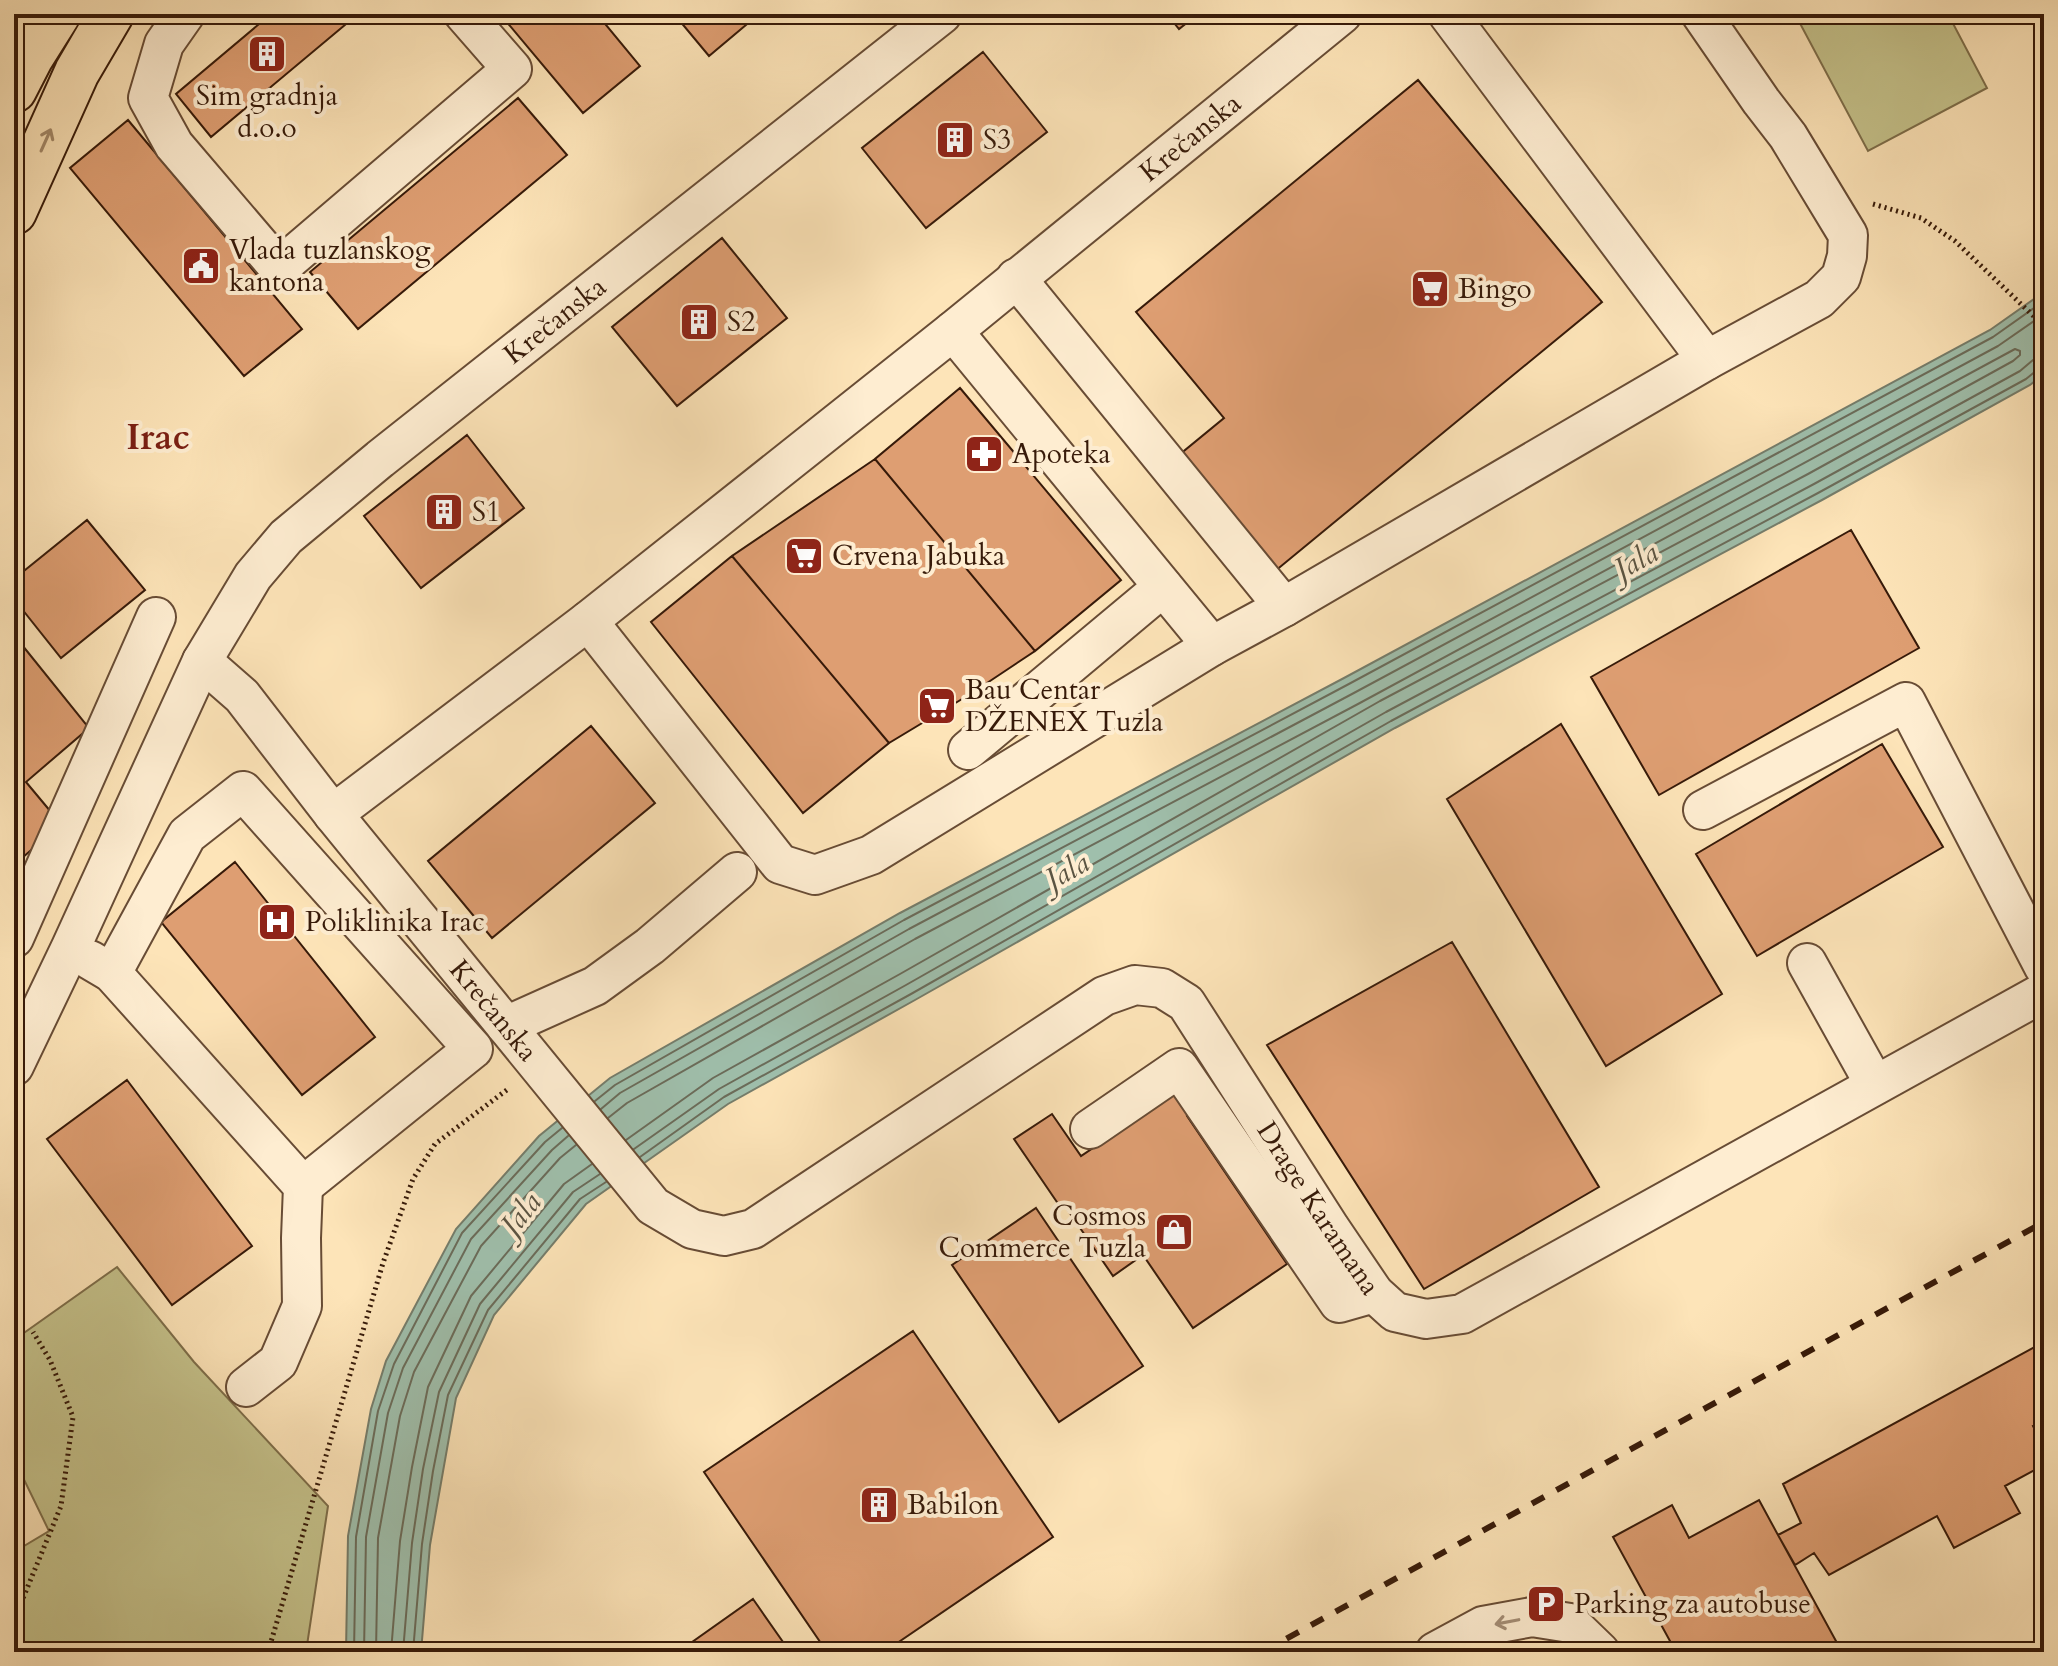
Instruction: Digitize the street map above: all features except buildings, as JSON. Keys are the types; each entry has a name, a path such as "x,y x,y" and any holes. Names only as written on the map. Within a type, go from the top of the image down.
{"main road":[{"path":"14,212 77,72 111,14"},
{"path":"14,90 39,27"}],"street":[{"path":"185,14 164,44 148,98 174,145 279,268 512,69 464,14"},
{"name":"Krečanska","path":"14,1066 202,661 253,576 286,537 942,14"},
{"name":"Krečanska","path":"333,814 588,621 953,331 1342,14"},
{"path":"1448,14 1707,360"},
{"path":"588,621 780,864 815,875 871,855 1212,646 1707,360 1819,299 1841,277 1847,256 1848,235 1788,136 1701,14"},
{"path":"1016,278 1284,607"},
{"path":"953,331 1212,646"},
{"path":"968,750 1163,587"},
{"path":"14,938 156,617"},
{"name":"Krečanska","path":"202,661 242,696 333,814 653,1206"},
{"path":"1703,810 1906,702 2044,967"},
{"path":"112,973 187,835 243,791 473,1049 303,1186"},
{"path":"506,1026 595,986 650,946 737,872"},
{"path":"71,947 112,973 303,1186 302,1306 278,1362 246,1387"},
{"path":"1807,963 1875,1085"},
{"name":"Drage Karamana","path":"653,1206 692,1229 724,1236 753,1229 1104,996 1135,985 1162,988 1186,1003 1374,1293 1395,1312 1426,1319 1462,1314 2044,992"},
{"path":"1090,1129 1179,1068 1339,1303 1374,1293"},
{"path":"1435,1652 1483,1626 1532,1617 1570,1623 1600,1652"}],"path":[{"path":"1870,203 1921,218 1955,241 2044,326"},
{"path":"268,1652 383,1263 413,1179 435,1144 538,1066"},
{"path":"14,1620 61,1506 73,1417 50,1360 33,1332"}],"shaded area":[{"path":"1795,14 1948,14 1987,88 1868,151"},
{"path":"117,1267 194,1362 328,1506 306,1652 14,1652 14,1552 49,1531 14,1459 14,1340"}],"water":[{"name":"Jala","path":"2044,292 2044,374 2030,385 1395,728 728,1104 586,1204 494,1315 456,1398 430,1545 421,1652 346,1652 348,1536 371,1409 386,1361 456,1229 539,1136 610,1078 900,913 1990,330"}],"railway":[{"path":"1262,1652 2044,1222"}],"place":[{"name":"Sim gradnja d.o.o","path":"267,54"},
{"name":"S3","path":"955,140"},
{"name":"Vlada tuzlanskog kantona","path":"201,266"},
{"name":"Bingo","path":"1430,289"},
{"name":"S2","path":"699,322"},
{"name":"Apoteka","path":"984,454"},
{"name":"S1","path":"444,512"},
{"name":"Crvena Jabuka","path":"804,556"},
{"name":"Bau Centar DŽENEX Tuzla","path":"937,706"},
{"name":"Poliklinika Irac","path":"277,922"},
{"name":"Cosmos Commerce Tuzla","path":"1174,1232"},
{"name":"Babilon","path":"879,1505"},
{"name":"Parking za autobuse","path":"1546,1604"}],"district":[{"name":"Irac","path":"158,437"}]}
